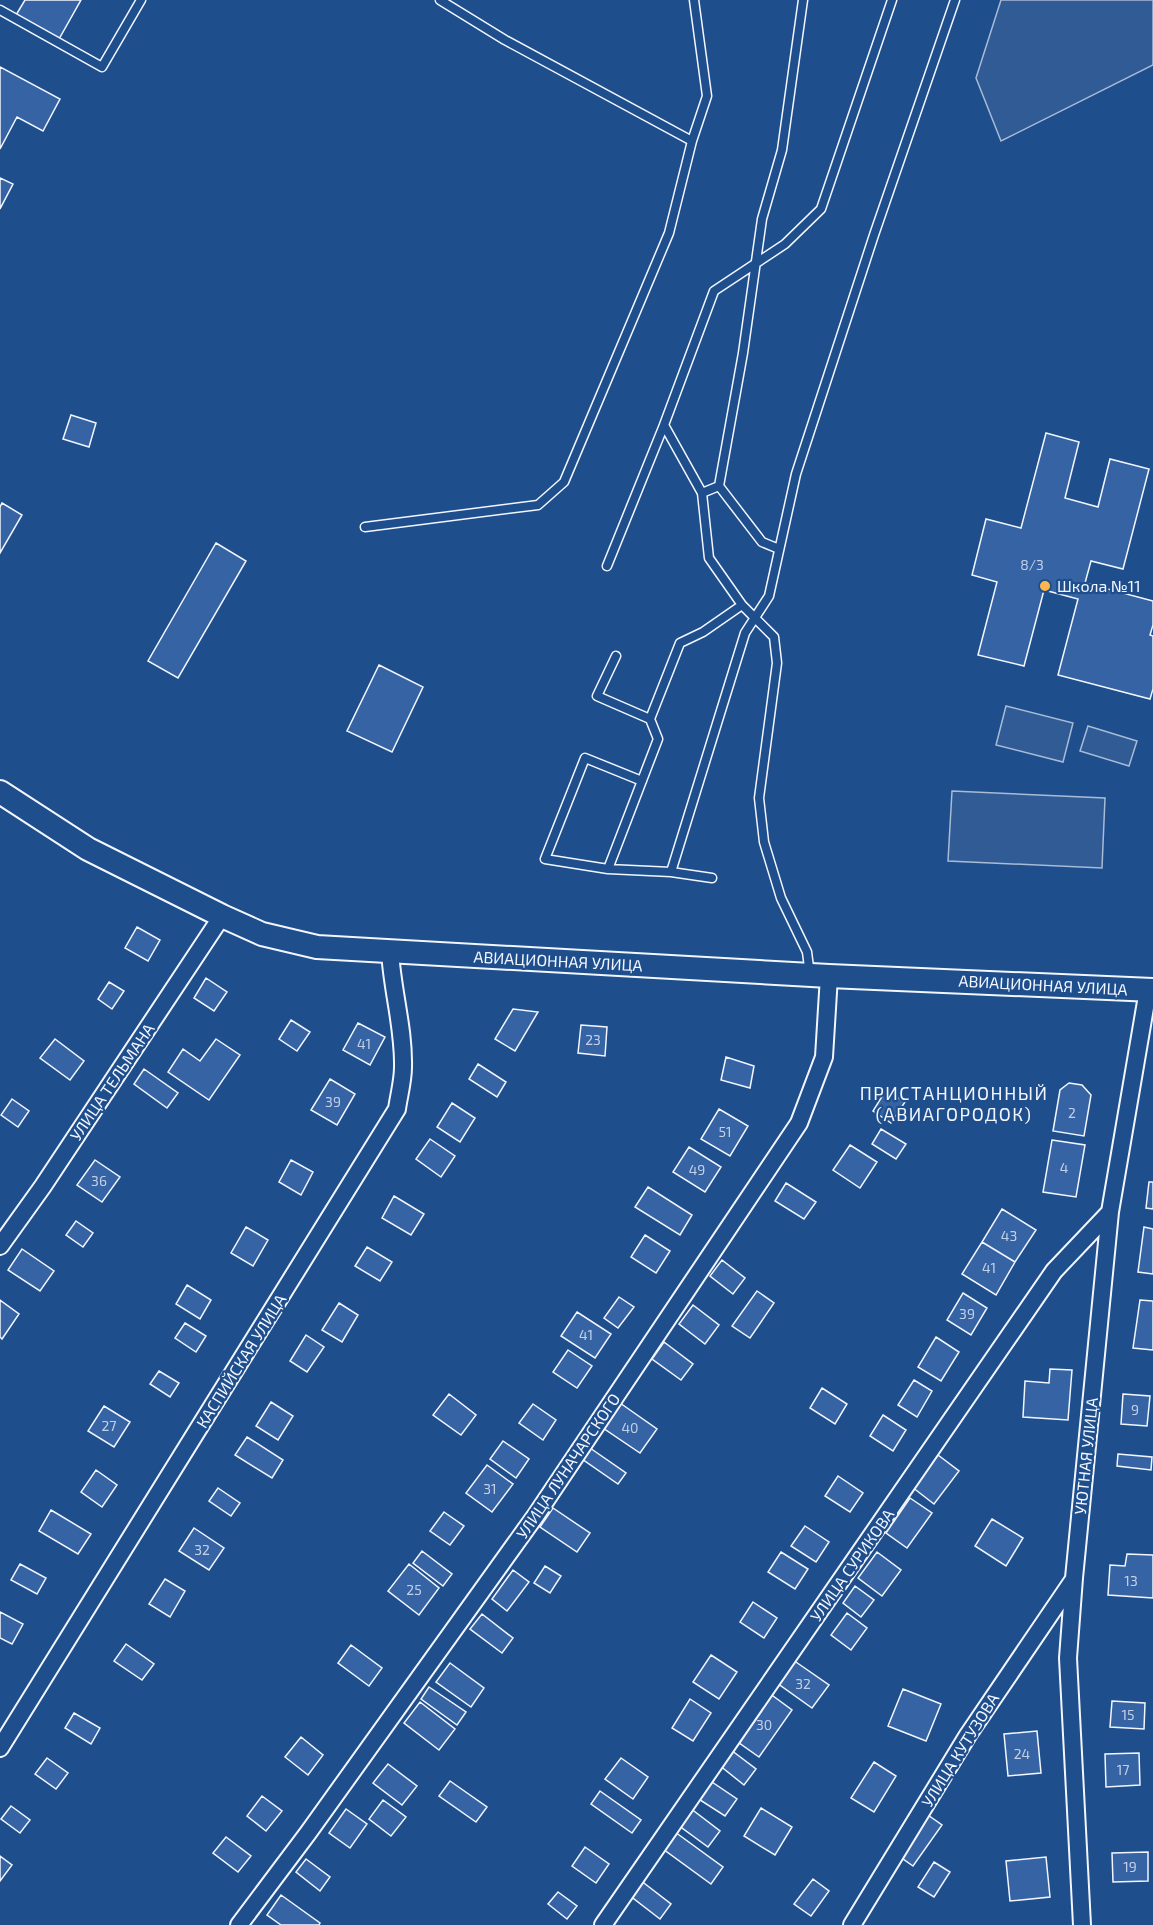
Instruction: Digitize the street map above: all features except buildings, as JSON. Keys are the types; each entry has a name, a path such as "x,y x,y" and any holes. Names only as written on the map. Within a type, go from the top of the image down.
{"street":[{"name":"АВИАЦИОННАЯ УЛИЦА","path":"0,793 88,849 222,916 262,934 317,947 819,975 1150,990"},
{"name":"УЛИЦА ТЕЛЬМАНА","path":"0,1246 43,1186 222,916"},
{"name":"КАСПИЙСКАЯ УЛИЦА","path":"0,1748 397,1109 404,1068 390,951"},
{"name":"УЛИЦА ЛУНАЧАРСКОГО","path":"240,1925 536,1515 799,1123 824,1058 819,975"},
{"name":"УЮТНАЯ УЛИЦА","path":"1082,1925 1068,1658 1110,1212 1150,990"},
{"name":"УЛИЦА СУРИКОВА","path":"603,1925 1054,1271 1110,1212"},
{"name":"УЛИЦА КУТУЗОВА","path":"852,1925 968,1735 1074,1578"}],"lane":[{"path":"0,10 102,67 141,0"},
{"path":"440,0 505,39 692,141"},
{"path":"365,527 538,505 564,482 669,233 692,141 707,96 694,0"},
{"path":"779,549 762,542 719,486 743,353 762,219 782,150 804,3 794,0"},
{"path":"671,872 745,633 769,596 796,474 874,235 956,0"},
{"path":"607,567 664,425 714,291 785,244 822,209 889,1"},
{"path":"664,425 702,493 709,558 742,605 774,637 777,663 759,798 764,842 781,898 819,975"},
{"path":"702,493 719,486"},
{"path":"608,869 658,739 650,719 680,643 703,632 742,605"},
{"path":"615,656 597,696 650,719"},
{"path":"642,781 585,758 545,859 608,869 671,872 712,878"}],"shaded area":[{"path":"1001,0 1153,0 1153,65 1001,141 976,78"},
{"path":"1006,706 1073,723 1063,762 996,745"},
{"path":"1088,726 1137,741 1129,766 1080,751"},
{"path":"952,791 1105,798 1102,868 948,861"}],"place":[{"name":"Школа №11","path":"1045,586"}],"district":[{"name":"ПРИСТАНЦИОННЫЙ (АВИАГОРОДОК)","path":"954,1104"}]}
